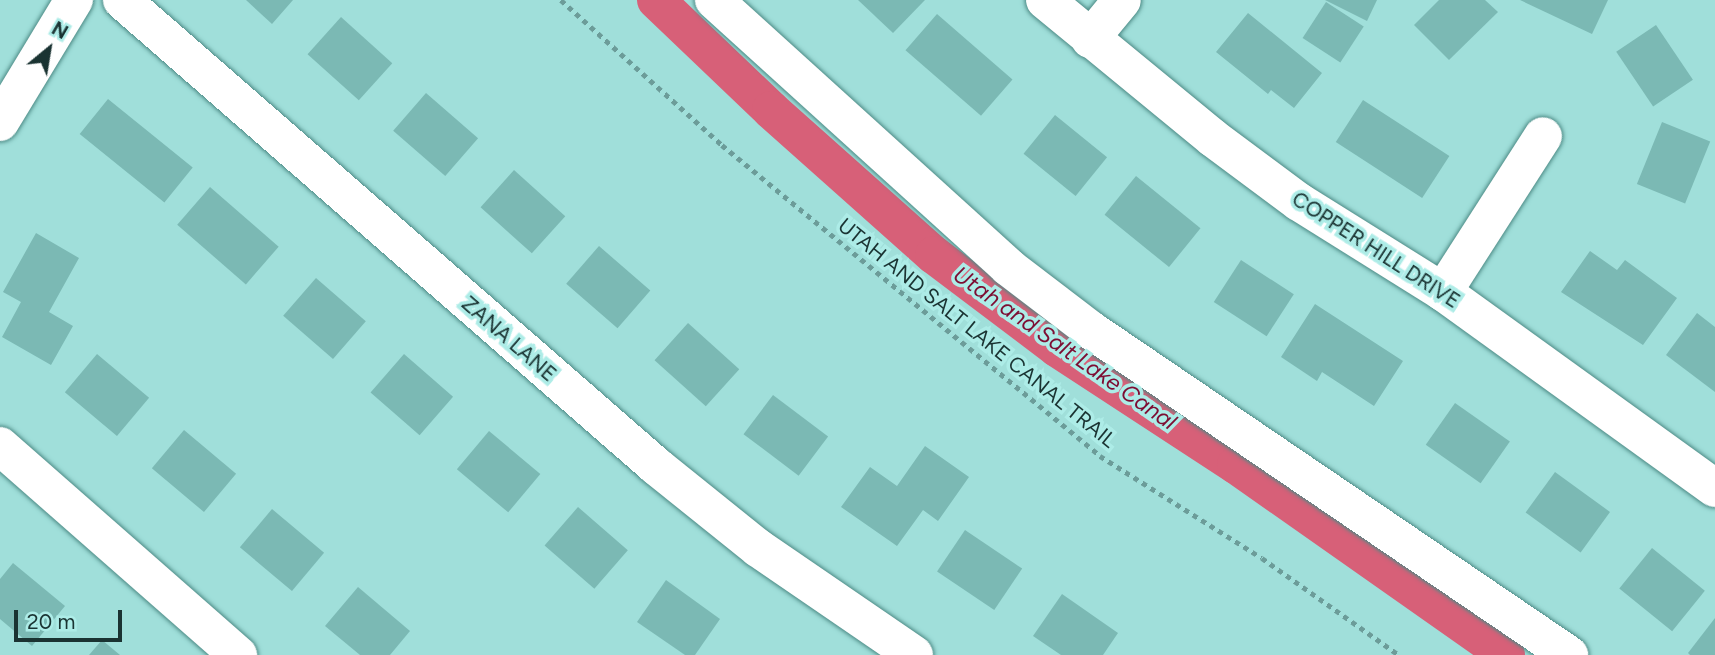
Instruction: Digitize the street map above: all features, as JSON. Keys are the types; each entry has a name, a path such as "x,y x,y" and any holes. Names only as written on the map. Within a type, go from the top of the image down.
{"street":[{"path":"0,122 74,0"},
{"name":"ZANA LANE","path":"122,0 656,466 758,548 914,655"},
{"path":"714,0 1008,267 1092,331 1569,655"},
{"name":"COPPER HILL DRIVE","path":"1045,0 1090,40 1298,202 1443,292 1715,488"},
{"path":"1090,40 1122,0"},
{"path":"1443,292 1543,136"},
{"path":"0,446 238,655"}],"path":[{"name":"UTAH AND SALT LAKE CANAL TRAIL","path":"561,0 722,145 1100,456 1262,558 1399,655"}],"building":[{"path":"246,0 293,0 272,24"},
{"path":"858,0 925,0 893,33"},
{"path":"1325,0 1377,0 1367,21"},
{"path":"1439,0 1485,0 1498,12 1449,60 1414,25"},
{"path":"1520,0 1608,0 1592,34"},
{"path":"1326,2 1364,27 1340,63 1303,38"},
{"path":"1248,13 1322,73 1294,108 1271,90 1268,94 1216,52"},
{"path":"937,14 1012,80 981,116 906,50"},
{"path":"341,17 392,63 359,100 308,54"},
{"path":"1656,25 1693,80 1653,107 1616,52"},
{"path":"426,93 478,138 445,176 393,131"},
{"path":"108,99 193,168 164,203 80,134"},
{"path":"1363,100 1449,156 1422,198 1336,142"},
{"path":"1055,115 1107,157 1076,196 1024,154"},
{"path":"1662,122 1710,141 1685,204 1637,184"},
{"path":"514,170 565,216 532,253 481,207"},
{"path":"1136,176 1201,228 1169,267 1105,215"},
{"path":"210,187 279,247 246,284 177,225"},
{"path":"36,233 79,258 49,312 73,326 51,365 2,337 21,302 3,292"},
{"path":"599,246 650,291 618,328 566,284"},
{"path":"1590,251 1617,270 1625,260 1677,298 1643,345 1561,292"},
{"path":"1241,260 1294,294 1267,336 1214,302"},
{"path":"316,278 366,321 333,359 283,316"},
{"path":"1315,304 1403,361 1374,406 1322,372 1317,381 1281,357"},
{"path":"1697,313 1715,327 1715,392 1666,355"},
{"path":"688,323 739,369 706,406 655,360"},
{"path":"97,354 149,398 117,436 65,392"},
{"path":"404,354 453,397 420,435 371,392"},
{"path":"773,395 828,437 799,476 744,434"},
{"path":"1455,403 1510,441 1481,483 1426,445"},
{"path":"184,430 236,474 204,512 152,468"},
{"path":"489,431 540,474 508,512 457,469"},
{"path":"925,446 969,477 938,521 923,510 897,546 841,507 870,467 897,486"},
{"path":"1555,472 1610,512 1581,552 1526,512"},
{"path":"578,507 628,550 594,589 545,545"},
{"path":"272,509 324,553 292,591 240,547"},
{"path":"965,530 1022,569 994,610 937,571"},
{"path":"1652,548 1705,591 1672,631 1619,588"},
{"path":"13,563 65,606 32,646 0,619 0,579"},
{"path":"666,580 720,619 695,655 685,655 637,622"},
{"path":"358,587 410,631 390,655 360,655 325,626"},
{"path":"1062,594 1118,633 1103,655 1061,655 1033,636"},
{"path":"1715,618 1715,655 1690,655 1688,653"},
{"path":"102,640 120,655 89,655"}],"waterway":[{"name":"Utah and Salt Lake Canal","path":"656,0 771,110 934,255 1057,348 1236,465 1506,655"}]}
